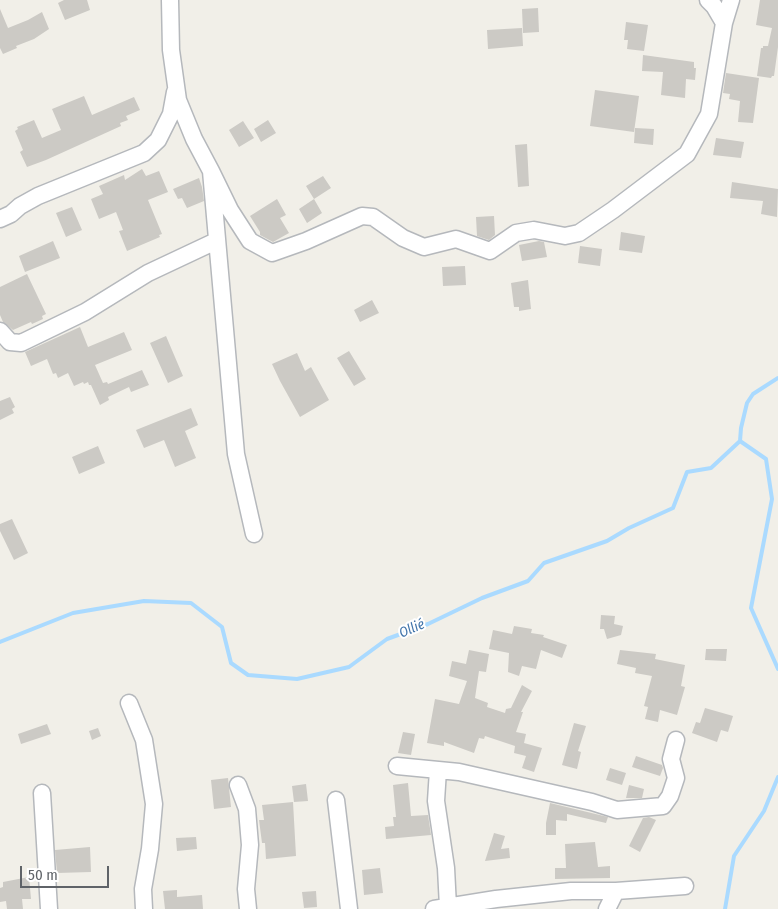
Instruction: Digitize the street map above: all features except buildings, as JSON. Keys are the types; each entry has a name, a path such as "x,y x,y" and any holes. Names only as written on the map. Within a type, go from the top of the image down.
{"street":[{"path":"170,0 171,50 178,100 194,140 230,210 250,242 272,253 306,241 362,216 373,217 403,238 424,247 456,239 490,251 516,233 534,230 560,236 579,233 613,210 687,154 709,114 724,23 731,0"},
{"path":"708,0 724,23"},
{"path":"0,219 38,196 144,153 158,140 171,114 176,85"},
{"path":"210,171 236,454 254,534"},
{"path":"3,338 21,343 85,312 148,274 216,241"},
{"path":"129,704 144,740 154,804 150,849 143,889 144,909"},
{"path":"397,766 458,772 592,802 617,810 664,806 670,796 676,778 671,759 676,740"},
{"path":"438,770 436,801 446,868 441,908 496,899 571,891 616,891 685,886"},
{"path":"238,785 248,810 250,845 246,889 248,909"},
{"path":"42,793 49,909"},
{"path":"336,800 350,909"},
{"path":"607,909 616,891"}],"waterway":[{"name":"Ollié","path":"0,642 73,613 144,601 191,603 222,627 231,663 248,675 297,679 349,667 387,639 428,624 482,598 528,581 544,563 607,541 629,528 673,508 687,472 711,468 740,441 747,403 753,394 778,378"},
{"path":"740,441 766,459 772,499 751,608 778,669"},
{"path":"725,909 734,856 764,811 778,777"}]}
